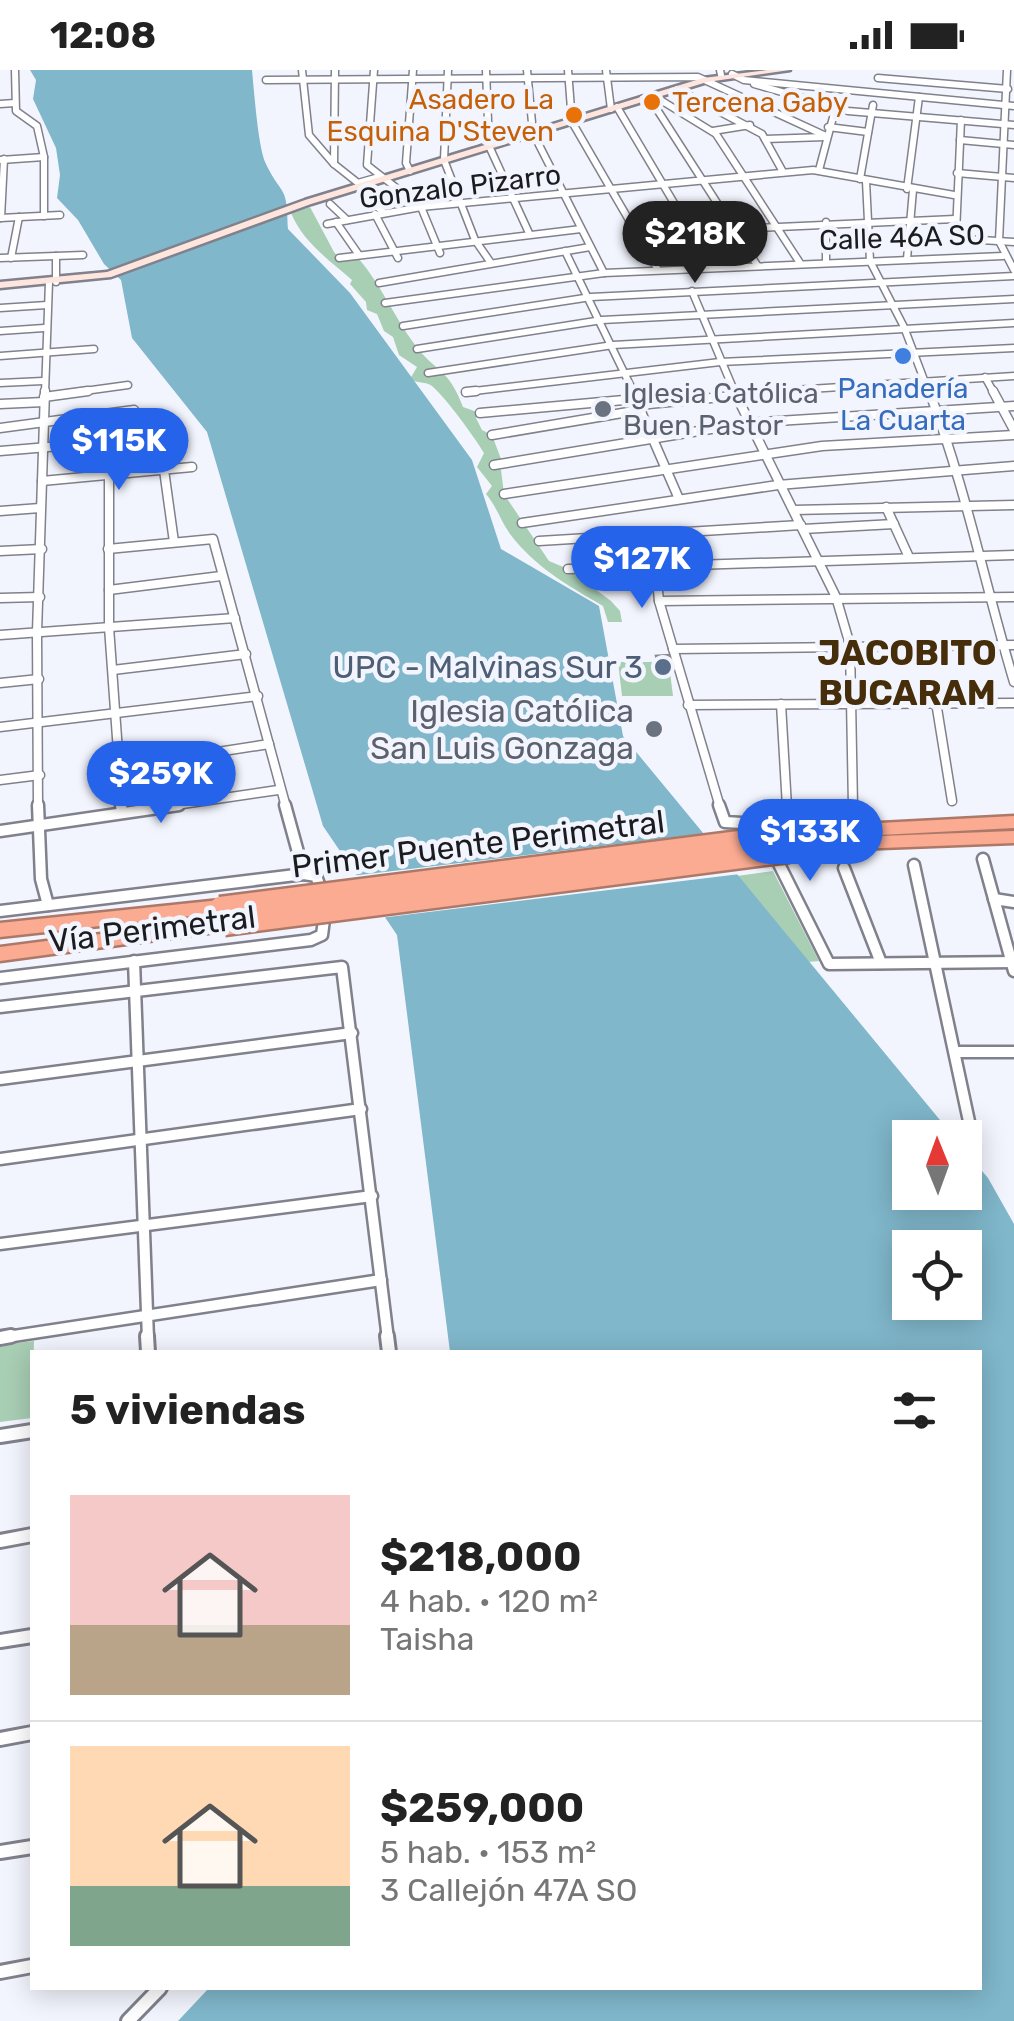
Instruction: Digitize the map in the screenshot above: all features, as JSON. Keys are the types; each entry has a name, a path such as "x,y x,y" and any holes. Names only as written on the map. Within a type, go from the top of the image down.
{"highway":[{"name":"Primer Puente Perimetral","path":"222,916 803,833 854,827 1014,822"},
{"name":"Primer Puente Perimetral","path":"222,916 855,843 1014,837"},
{"name":"Vía Perimetral","path":"0,928 222,916"},
{"name":"Vía Perimetral","path":"0,956 222,916"}],"street":[{"path":"15,70 15,104 20,116 37,126 44,157 44,216"},
{"path":"302,70 310,143 358,182 380,179"},
{"path":"334,164 335,70"},
{"path":"374,70 368,165 380,179 420,207 438,248"},
{"path":"266,80 374,79 413,74 646,74 706,80 724,73 786,70"},
{"path":"724,73 782,97 871,111 1014,125"},
{"path":"410,171 406,163 413,74"},
{"path":"448,74 444,160 475,240 490,263"},
{"path":"485,74 489,146 529,233"},
{"path":"528,74 533,132 604,273"},
{"path":"569,74 572,122 658,270"},
{"path":"606,74 614,108 712,267"},
{"path":"646,74 648,97 757,265"},
{"path":"1010,87 878,74 863,180 870,261 904,327 944,440 959,470 977,556 1014,682"},
{"path":"402,326 591,297 1014,273 999,241 1010,74"},
{"path":"0,285 90,279 380,179 648,97 682,80"},
{"path":"682,80 765,139 783,172"},
{"path":"706,80 826,136"},
{"path":"744,80 1014,106"},
{"path":"648,97 713,131 800,262"},
{"path":"906,259 919,97"},
{"path":"0,104 15,104"},
{"path":"819,170 836,106"},
{"path":"734,228 954,219 961,120"},
{"path":"713,131 750,126"},
{"path":"828,128 868,132"},
{"path":"765,139 826,136"},
{"path":"960,140 1014,145"},
{"path":"44,157 2,160 0,218 60,215"},
{"name":"Gonzalo Pizarro","path":"359,255 331,223 420,207 819,170 954,194"},
{"path":"957,173 1014,178"},
{"path":"363,194 384,213"},
{"path":"330,204 346,220"},
{"path":"375,214 398,258"},
{"path":"11,258 19,217"},
{"name":"Calle 46A SO","path":"954,219 960,237 1014,242"},
{"path":"826,222 826,262"},
{"path":"339,258 581,229"},
{"path":"379,282 590,247"},
{"path":"565,251 602,320 680,499"},
{"path":"0,258 83,255"},
{"path":"48,905 41,879 38,825 38,632 44,328 56,256"},
{"name":"Calle 46A SO","path":"385,303 604,273 1003,256"},
{"path":"473,266 483,287"},
{"path":"692,292 762,454 836,597 850,645 852,807"},
{"path":"418,349 602,320 1014,299"},
{"path":"0,308 46,305"},
{"path":"428,373 613,345 1014,323"},
{"path":"0,331 44,328"},
{"path":"466,392 720,362 1014,348"},
{"path":"0,356 94,349"},
{"path":"480,413 1014,376"},
{"path":"504,494 762,454 1014,432 985,377"},
{"path":"0,383 43,380"},
{"path":"0,404 128,385"},
{"path":"492,435 638,405"},
{"path":"494,465 748,423 1014,406"},
{"path":"0,428 134,410"},
{"path":"0,451 180,436"},
{"path":"522,523 778,485 1014,466"},
{"path":"42,481 192,467"},
{"path":"164,470 174,542"},
{"path":"109,476 109,627 122,812"},
{"path":"794,510 1014,505"},
{"path":"886,507 908,555"},
{"path":"1,514 40,508"},
{"path":"539,541 652,532 894,524"},
{"path":"652,532 659,601 725,822 759,824 788,818 781,704"},
{"path":"108,549 213,538 258,696 278,790 304,874"},
{"path":"0,551 42,549"},
{"path":"568,569 908,555 1014,555"},
{"path":"109,590 221,576"},
{"path":"659,601 1014,597"},
{"path":"0,598 40,598"},
{"path":"0,635 235,618"},
{"path":"673,649 1014,644"},
{"path":"113,670 246,654"},
{"path":"0,682 38,679"},
{"path":"0,728 258,696"},
{"path":"936,702 952,800"},
{"path":"688,705 1014,703"},
{"path":"121,767 269,744"},
{"path":"0,780 40,776"},
{"path":"0,831 278,790"},
{"path":"759,824 829,964 931,960 1013,965 983,859"},
{"path":"914,865 931,960 969,1120"},
{"path":"844,868 881,963"},
{"name":"Vía Perimetral","path":"0,911 304,874 322,883 325,912 322,935 311,940 0,978"},
{"path":"994,899 1014,902"},
{"path":"134,962 148,1350"},
{"path":"0,1008 342,968 390,1350"},
{"path":"0,1079 352,1034"},
{"path":"955,1052 1014,1052"},
{"path":"0,1158 139,1143 361,1109"},
{"path":"0,1244 372,1196"},
{"path":"0,1338 381,1280"},
{"path":"0,1436 30,1431"},
{"path":"0,1541 30,1536"},
{"path":"0,1641 30,1636"},
{"path":"0,1738 30,1733"},
{"path":"0,1852 30,1847"},
{"path":"0,1972 30,1966"},
{"path":"128,2021 158,1990"}],"green space":[{"path":"310,207 334,252 339,258 359,259 415,345 452,384 463,407 480,413 476,418 482,430 492,435 501,459 495,465 501,470 504,494 549,561 568,569 611,601 620,611 622,622 608,622 603,606 541,566 510,534 486,494 492,486 477,467 484,453 474,438 432,386 410,379 417,367 399,355 393,337 384,331 377,314 367,310 366,302 350,284 352,280 302,233 291,213"},
{"path":"618,662 656,662 658,672 670,672 673,696 622,696"},
{"path":"773,871 819,961 808,962 737,876"},
{"path":"34,1341 34,1350 30,1350 30,1418 0,1422 0,1345"}],"water":[{"path":"30,70 252,70 261,146 266,164 285,197 288,229 350,293 472,460 501,549 599,606 623,736 940,1120 892,1120 892,1210 982,1210 982,1171 1014,1224 1014,2021 178,2021 207,1990 982,1990 982,1350 450,1350 397,935 323,826 207,432 132,338 121,280 104,264 78,220 57,198 60,175 56,148 33,99 36,80"}],"pier":[{"path":"709,833 740,874 380,918 351,876"}],"building":[{"path":"669,655 671,666 659,666 656,656"}],"place":[{"name":"Tercena Gaby","path":"652,102"},
{"name":"Asadero La Esquina D'Steven","path":"574,115"},
{"name":"Panadería La Cuarta","path":"903,356"},
{"name":"Iglesia Católica Buen Pastor","path":"603,409"},
{"name":"UPC - Malvinas Sur 3","path":"663,667"},
{"name":"Iglesia Católica San Luis Gonzaga","path":"654,729"}],"district":[{"name":"JACOBITO BUCARAM","path":"907,673"}]}
